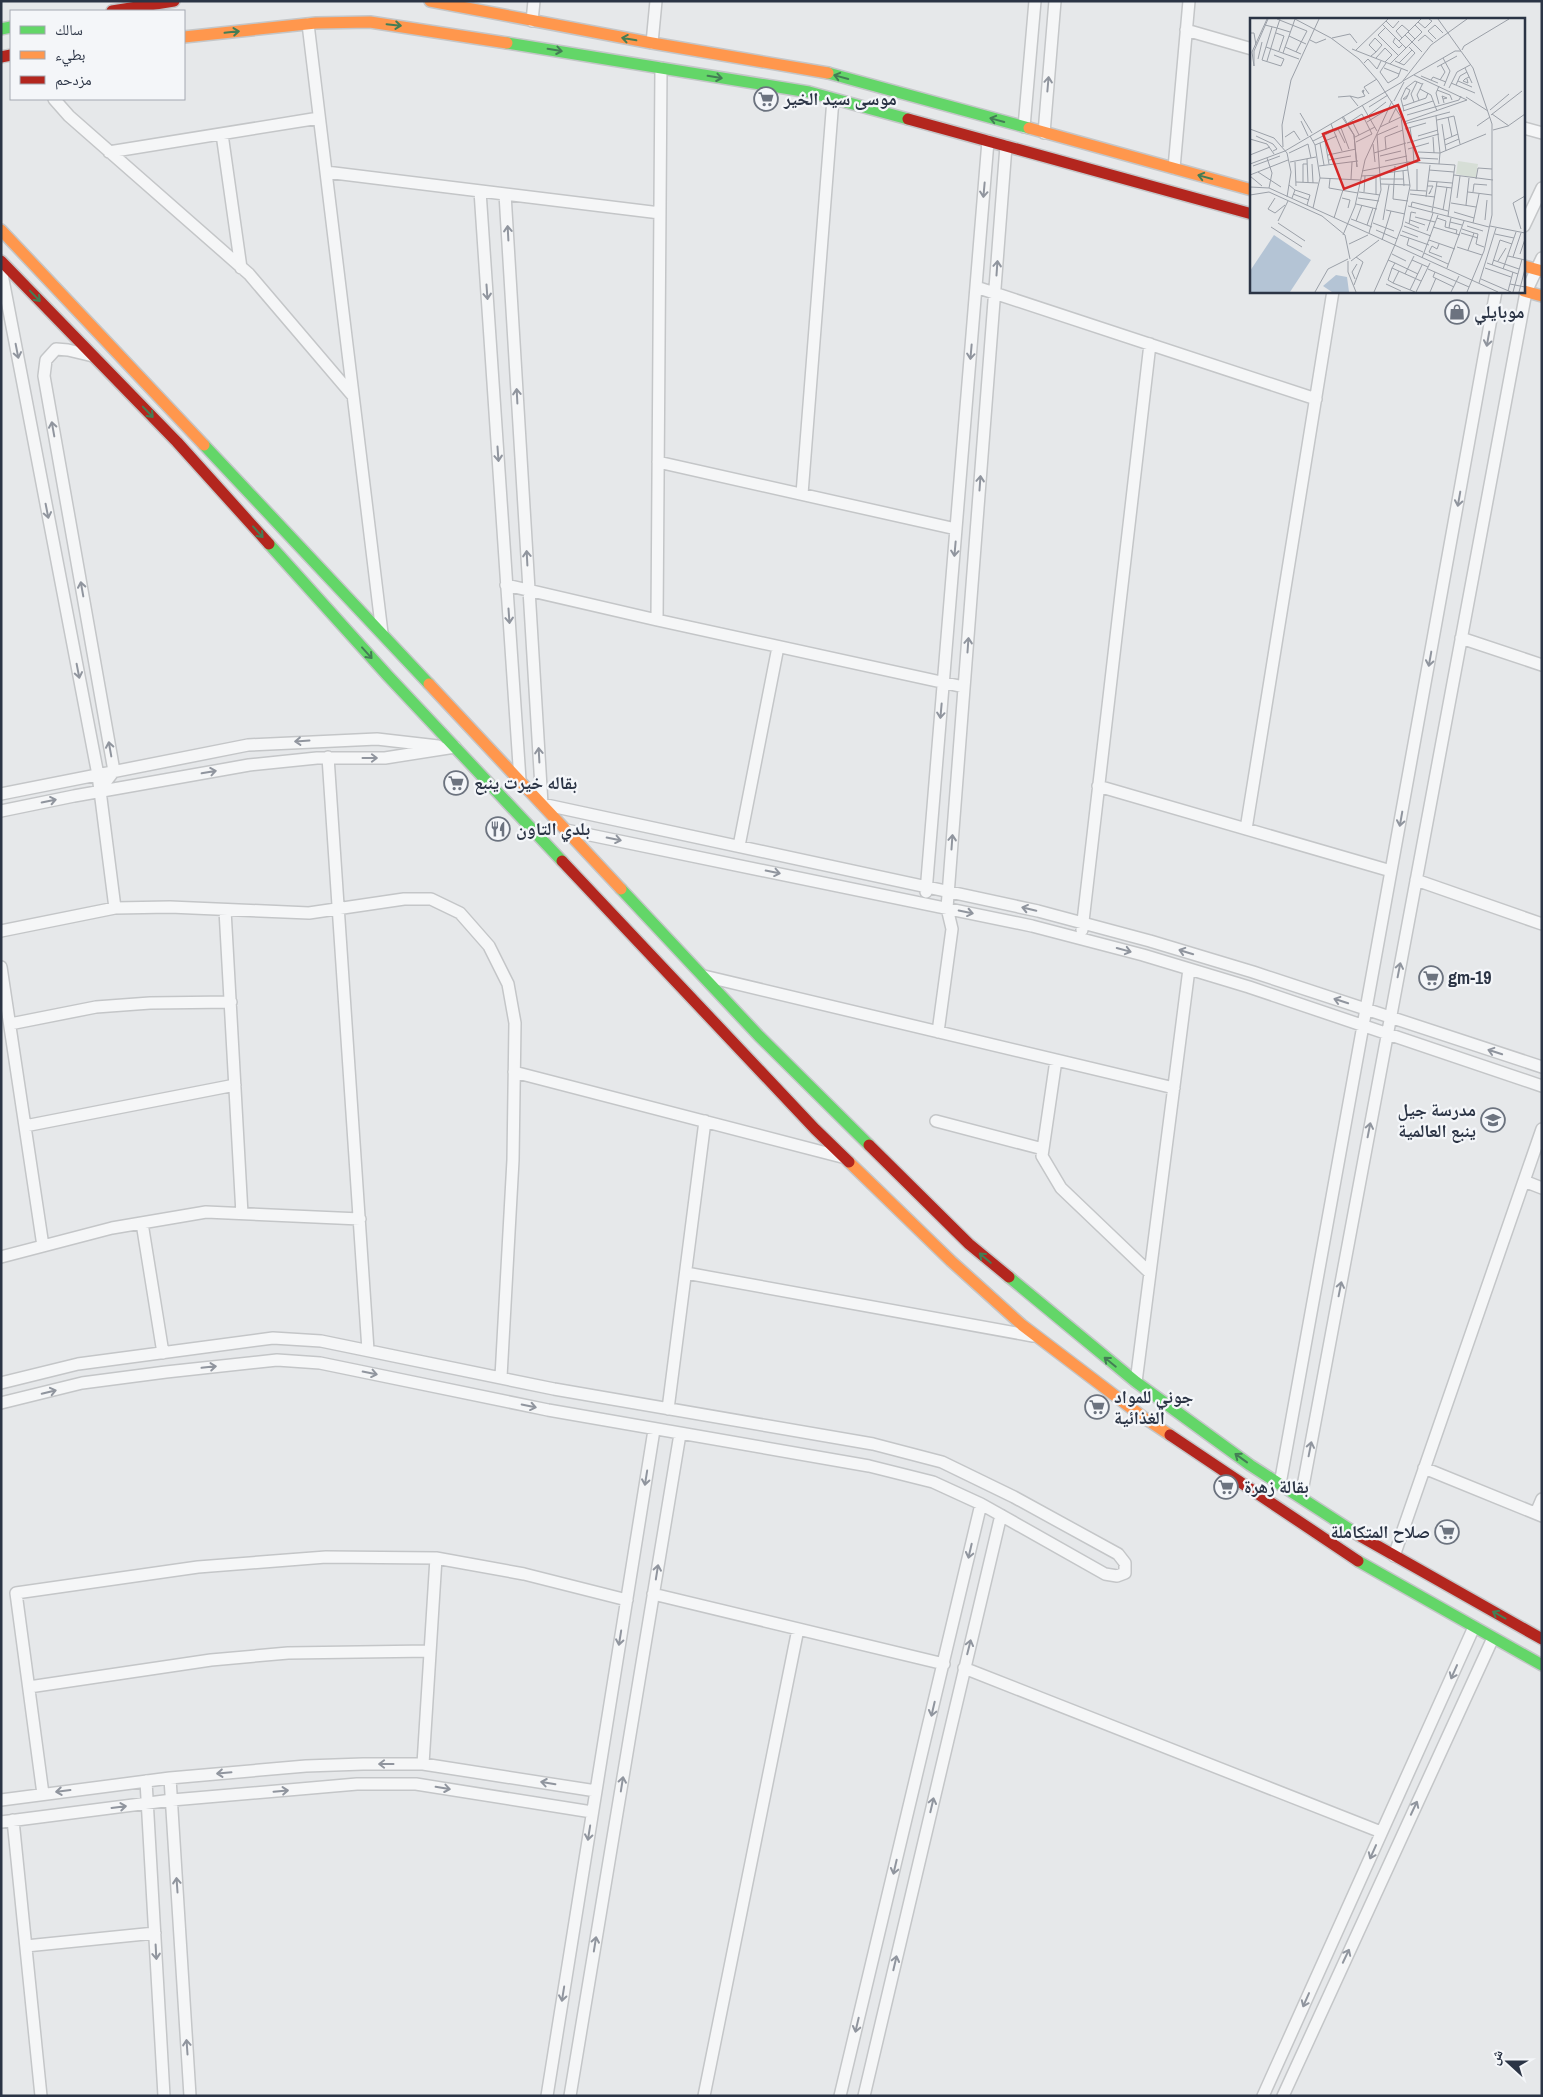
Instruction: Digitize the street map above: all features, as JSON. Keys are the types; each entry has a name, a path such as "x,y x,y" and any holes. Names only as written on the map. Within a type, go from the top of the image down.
{"street":[{"path":"118,10 174,1"},
{"path":"430,1 469,5 532,21 821,71 1250,189"},
{"path":"532,21 534,1"},
{"path":"652,43 656,1"},
{"path":"1024,127 1035,1"},
{"path":"1044,133 1055,1"},
{"path":"1174,168 1189,1"},
{"path":"185,37 308,24 370,22 413,27 809,92 1250,213"},
{"path":"308,24 382,633"},
{"path":"1186,30 1250,48"},
{"path":"657,620 661,68"},
{"path":"802,494 833,99"},
{"path":"55,100 69,116 109,152 242,268 353,396"},
{"path":"109,152 319,118"},
{"path":"1526,129 1542,133"},
{"path":"222,134 242,268"},
{"path":"926,903 988,141"},
{"path":"938,1032 952,929 948,908 949,891 1006,146"},
{"path":"326,172 660,213"},
{"path":"1526,222 1542,188"},
{"path":"480,191 520,780"},
{"path":"505,194 542,804"},
{"path":"1,230 382,633 758,1036 969,1244 1136,1382 1250,1465 1394,1556 1542,1639"},
{"path":"1526,290 1539,270 1542,258"},
{"path":"1,261 177,442 388,676 815,1129 951,1261 1038,1337 1143,1416 1352,1557 1542,1665"},
{"path":"1526,267 1539,270"},
{"path":"1,269 98,774 98,792 115,908"},
{"path":"976,287 1316,399"},
{"path":"1526,291 1542,296"},
{"path":"1246,829 1333,292"},
{"path":"1280,1484 1496,292"},
{"path":"1301,1497 1525,292"},
{"path":"1080,939 1150,344"},
{"path":"93,356 56,349 46,360 44,376 114,771 98,792"},
{"path":"658,462 956,529"},
{"path":"506,584 657,620 964,687"},
{"path":"1461,638 1542,665"},
{"path":"740,846 778,646"},
{"path":"1,794 248,745 377,739 455,748"},
{"path":"1,811 249,765 328,758 385,758 455,748"},
{"path":"328,758 368,1350"},
{"path":"1098,786 1391,871"},
{"path":"542,804 927,886 1082,923 1244,969 1542,1067"},
{"path":"566,830 1032,926 1190,969 1542,1086"},
{"path":"1416,880 1542,924"},
{"path":"1,932 115,908 170,907 309,913 404,899 431,899 460,913 490,946 508,984 515,1023 513,1160 501,1377"},
{"path":"226,910 242,1214"},
{"path":"1,967 43,1246"},
{"path":"1136,1382 1190,969"},
{"path":"703,976 1174,1088"},
{"path":"10,1024 96,1007 150,1003 231,1002"},
{"path":"1056,1060 1042,1156 1061,1188 1150,1273"},
{"path":"514,1072 845,1157"},
{"path":"25,1126 235,1085"},
{"path":"668,1409 705,1121"},
{"path":"936,1121 1043,1149"},
{"path":"1394,1556 1542,1130"},
{"path":"1524,1181 1542,1188"},
{"path":"1,1257 112,1228 206,1212 360,1218"},
{"path":"142,1223 162,1353"},
{"path":"686,1273 1038,1337"},
{"path":"1,1383 78,1364 273,1338 321,1341 668,1409 873,1444 942,1462 1014,1496 1118,1554 1125,1563 1125,1573 1117,1576 1105,1574 981,1504 933,1482 869,1466 654,1430 320,1363 277,1360 166,1372 82,1384 1,1403"},
{"path":"546,2096 654,1430"},
{"path":"570,2096 680,1434"},
{"path":"1424,1468 1539,1514 1542,1499"},
{"path":"840,2096 981,1504"},
{"path":"864,2096 1001,1515"},
{"path":"43,1794 16,1593 198,1567 326,1558 436,1558 524,1574 627,1600"},
{"path":"423,1764 436,1558"},
{"path":"653,1594 944,1664"},
{"path":"1263,2096 1474,1627"},
{"path":"704,2096 798,1629"},
{"path":"1283,2096 1493,1638"},
{"path":"29,1687 211,1660 288,1653 430,1651"},
{"path":"964,1668 1382,1832"},
{"path":"1,1800 170,1778 306,1766 423,1764 596,1791"},
{"path":"170,1778 190,2096"},
{"path":"146,1781 164,2096"},
{"path":"41,2096 26,1946 7,1821 172,1800 356,1784 416,1784 592,1812"},
{"path":"26,1946 155,1933"}],"traffic: fast":[{"path":"1,29 10,27"},
{"path":"507,43 809,92 908,119"},
{"path":"828,73 1029,128"},
{"path":"204,445 429,684"},
{"path":"269,544 388,676 562,861"},
{"path":"621,889 759,1036 869,1145"},
{"path":"1009,1277 1136,1382 1250,1465 1360,1536"},
{"path":"1358,1561 1542,1665"}],"traffic: slow":[{"path":"430,1 652,43 828,73"},
{"path":"185,37 316,23 370,22 507,43"},
{"path":"1029,128 1250,189"},
{"path":"1,230 204,445"},
{"path":"1526,267 1542,271"},
{"path":"1526,292 1542,296"},
{"path":"429,684 621,889"},
{"path":"849,1162 951,1261 1022,1325 1143,1417 1170,1435"}],"traffic: jam":[{"path":"118,10 174,1"},
{"path":"1,57 10,55"},
{"path":"908,119 1250,213"},
{"path":"1,261 177,442 269,544"},
{"path":"562,861 815,1129 849,1162"},
{"path":"869,1145 969,1244 1009,1277"},
{"path":"1170,1435 1358,1561"},
{"path":"1360,1536 1542,1639"}],"place":[{"name":"موسى سيد الخير","path":"766,99"},
{"name":"موبايلي","path":"1457,312"},
{"name":"بقاله خيرت ينبع","path":"456,783"},
{"name":"بلدي التاون","path":"498,829"},
{"name":"gm-19","path":"1431,978"},
{"name":"مدرسة جيل ينبع العالمية","path":"1493,1120"},
{"name":"جوني للمواد الغذائية","path":"1097,1407"},
{"name":"بقالة زهرة","path":"1226,1487"},
{"name":"صلاح المتكاملة","path":"1447,1532"}]}
